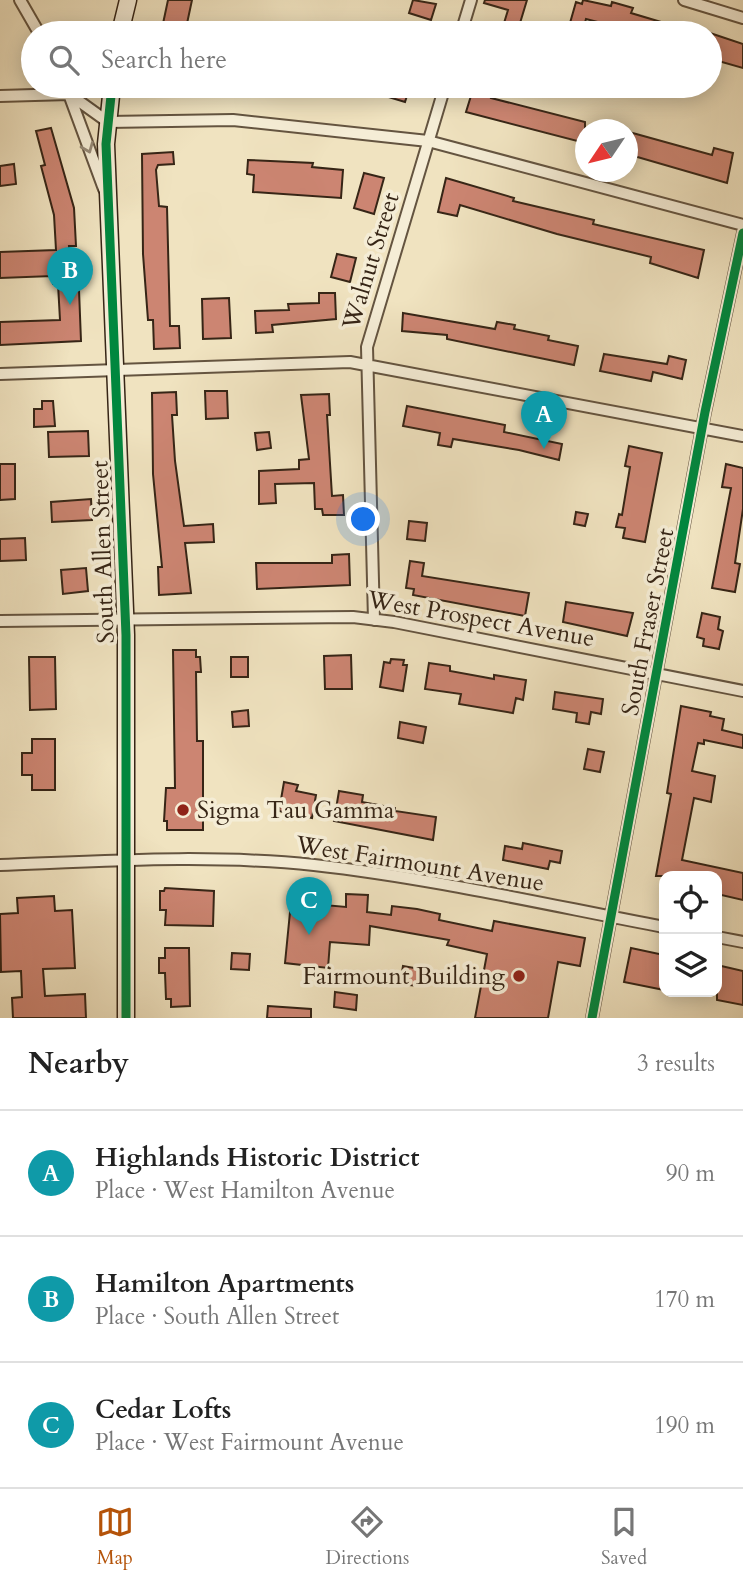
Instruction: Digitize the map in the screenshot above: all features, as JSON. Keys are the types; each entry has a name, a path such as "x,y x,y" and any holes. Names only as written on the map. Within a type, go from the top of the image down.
{"street":[{"path":"20,0 32,21"},
{"path":"123,21 128,0"},
{"path":"465,21 471,0"},
{"path":"684,0 743,18"},
{"path":"0,96 21,94"},
{"path":"70,98 109,201"},
{"path":"77,98 108,122 233,120 428,141 743,226"},
{"name":"South Allen Street","path":"110,98 109,201 125,618 126,1018"},
{"name":"Walnut Street","path":"374,620 367,347 441,98"},
{"name":"South Fraser Street","path":"592,1018 703,428 743,233"},
{"path":"0,374 367,364 743,436"},
{"name":"West Prospect Avenue","path":"0,621 353,617 743,691"},
{"name":"West Fairmount Avenue","path":"0,865 125,861 271,862 313,865 382,874 659,927"},
{"path":"722,938 743,942"}],"building":[{"path":"168,0 192,0 188,21 164,21"},
{"path":"413,0 436,4 431,20 409,13"},
{"path":"485,0 527,0 521,21 505,21 508,10 484,3"},
{"path":"583,0 611,6 612,2 633,8 631,13 658,21 571,21 576,2 582,4"},
{"path":"722,37 743,44 743,68 722,62"},
{"path":"470,98 491,98 575,119 575,140 466,112"},
{"path":"51,128 74,208 76,246 69,246 72,290 79,290 81,341 0,345 0,322 60,320 58,284 53,284 52,276 0,278 0,252 56,250 54,215 41,166 45,165 36,131"},
{"path":"638,134 712,155 714,148 733,153 727,183 638,157"},
{"path":"173,152 174,164 158,165 156,170 159,206 167,207 170,326 179,326 180,348 154,349 153,320 148,320 143,254 142,154"},
{"path":"248,160 313,163 312,167 343,170 341,198 253,192 254,175 247,174"},
{"path":"14,164 16,184 0,186 0,166"},
{"path":"364,173 384,178 374,214 354,208"},
{"path":"446,178 514,198 513,201 594,220 593,224 704,250 698,278 650,263 651,257 557,234 460,205 457,216 438,212"},
{"path":"337,254 356,258 350,282 331,277"},
{"path":"319,293 335,293 336,319 272,325 273,332 256,333 255,311 289,310 288,304 319,303"},
{"path":"229,298 231,338 203,339 202,299"},
{"path":"403,313 495,329 497,322 515,325 514,329 549,336 548,340 578,346 574,365 447,339 447,335 402,331"},
{"path":"604,354 667,364 669,356 686,360 682,379 653,372 651,381 600,371"},
{"path":"205,391 227,391 228,418 206,419"},
{"path":"176,392 177,415 172,415 184,526 213,524 214,542 185,543 191,593 159,595 158,567 162,567 153,474 152,393"},
{"path":"329,394 330,415 327,415 332,496 343,495 344,515 323,515 322,509 315,509 314,483 275,484 276,503 259,504 259,471 299,469 299,460 309,459 301,395"},
{"path":"42,401 53,401 55,426 34,427 34,409 42,409"},
{"path":"407,406 505,425 504,432 562,444 559,460 453,439 451,447 438,445 440,433 403,426"},
{"path":"88,431 89,456 49,457 48,432"},
{"path":"269,432 271,448 257,450 255,433"},
{"path":"629,446 662,453 645,542 623,538 625,528 616,527 619,514 622,515 630,467 625,466"},
{"path":"0,464 15,464 15,499 0,500"},
{"path":"726,464 743,468 743,509 735,563 740,564 735,592 712,588 731,488 722,487"},
{"path":"91,499 92,520 52,522 51,502"},
{"path":"576,512 588,514 585,526 574,524"},
{"path":"409,521 427,523 425,541 407,539"},
{"path":"25,538 26,560 0,561 0,539"},
{"path":"349,554 350,585 257,589 256,563 332,563 332,555"},
{"path":"410,561 424,563 422,576 529,593 525,616 413,595 414,589 406,588"},
{"path":"86,568 88,591 63,594 61,570"},
{"path":"566,602 633,613 627,636 563,622"},
{"path":"702,613 720,617 718,629 723,631 719,649 703,646 704,639 697,637"},
{"path":"173,650 196,650 196,657 200,657 201,672 196,672 197,741 203,741 203,830 167,830 167,821 164,821 166,788 175,788"},
{"path":"351,655 352,689 325,689 324,656"},
{"path":"29,657 55,657 56,709 30,710"},
{"path":"231,657 248,657 248,677 231,677"},
{"path":"391,659 404,660 403,665 407,665 403,691 380,687 384,662 390,663"},
{"path":"429,663 450,666 450,671 494,679 494,675 526,680 523,700 516,698 513,713 459,704 461,694 425,689"},
{"path":"555,692 603,699 601,714 591,712 589,724 576,722 577,713 553,709"},
{"path":"681,706 711,712 710,716 724,719 722,730 743,735 743,748 704,740 704,744 698,743 692,771 715,776 711,802 694,798 682,860 743,873 743,900 722,895 722,871 659,871 659,876 656,876 671,794 667,793"},
{"path":"248,710 249,726 233,727 232,712"},
{"path":"400,722 426,727 423,743 398,738"},
{"path":"32,739 55,739 55,790 32,790 32,775 22,775 22,753 32,753"},
{"path":"588,749 604,752 600,772 584,769"},
{"path":"284,782 298,785 296,791 316,795 312,818 279,811"},
{"path":"339,791 363,795 362,802 395,808 395,811 436,817 433,840 334,821"},
{"path":"523,843 562,851 560,863 550,861 548,869 503,860 505,846 522,849"},
{"path":"165,888 214,891 213,926 165,925 166,910 160,910 160,891"},
{"path":"346,894 368,895 367,912 391,915 392,906 440,914 439,920 492,931 494,921 585,938 580,966 558,962 548,1018 475,1018 487,954 447,945 449,940 370,926 369,945 330,942 328,968 285,963 291,902 346,907"},
{"path":"54,896 55,911 72,910 75,968 43,969 45,996 85,994 86,1018 13,1018 12,998 22,997 21,971 1,972 0,914 18,913 17,898"},
{"path":"165,948 189,948 190,1006 171,1007 171,999 166,999 165,973 159,973 159,958 165,958"},
{"path":"631,948 659,954 659,989 624,982"},
{"path":"232,953 250,954 249,970 231,969"},
{"path":"403,966 420,969 418,986 400,984"},
{"path":"722,966 743,971 743,1005 717,1000 717,997 722,997"},
{"path":"335,992 357,995 356,1010 334,1007"},
{"path":"268,1006 311,1009 311,1018 267,1018"}],"cycle path":[{"path":"111,98 106,144 126,635 126,1018"},
{"path":"592,1018 705,412 743,233"}],"place":[{"name":"Hamilton Apartments","path":"70,305"},
{"name":"Highlands Historic District","path":"544,449"},
{"name":"Sigma Tau Gamma","path":"183,810"},
{"name":"Cedar Lofts","path":"309,935"},
{"name":"Fairmount Building","path":"519,976"}]}
